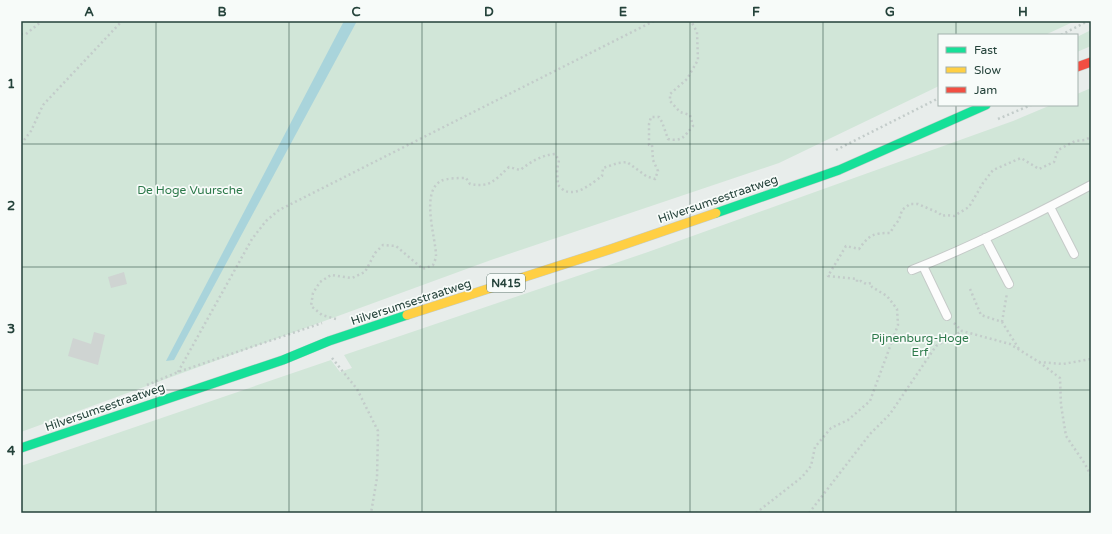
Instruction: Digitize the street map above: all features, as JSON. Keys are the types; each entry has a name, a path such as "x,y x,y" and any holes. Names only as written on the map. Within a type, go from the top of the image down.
{"main road":[{"path":"1078,68 1091,62"},
{"name":"Hilversumsestraatweg","path":"21,448 283,360 329,341 611,249 839,170 984,106"}],"lane":[{"path":"912,270 985,238 1050,207 1091,185"},
{"path":"1050,207 1074,254"},
{"path":"985,238 1009,284"},
{"path":"923,266 947,316"}],"path":[{"path":"21,34 26,34 42,21"},
{"path":"21,144 31,131 43,105 122,21"},
{"path":"178,372 252,239 266,220 279,210 654,21"},
{"name":"Hilversumsestraatweg","path":"330,321 336,319 322,315 312,306 313,293 320,282 331,275 352,278 365,272 375,253 383,245 396,246 423,269 433,265 436,258 430,202 434,188 441,181 466,178 470,184 481,186 492,182 509,168 520,170 545,154 555,154 559,160 557,170 558,185 565,191 574,192 584,189 602,176 603,168 618,163 626,162 646,176 655,179 658,171 653,160 652,145 649,145 649,124 651,117 659,117 668,139 676,141 683,138 693,126 690,114 680,112 670,101 670,94 687,79 698,60 697,32 691,21"},
{"path":"1063,34 1088,21"},
{"path":"830,153 938,99"},
{"path":"756,513 802,476 811,466 815,447 831,428 848,420 870,401 898,325 897,309 887,296 872,287 871,283 866,284 861,281 857,282 857,279 828,276 846,246 859,249 868,237 881,233 890,233 899,220 902,210 910,204 918,204 939,213 942,216 954,216 969,207 983,182 993,170 1021,158 1039,169 1054,162 1058,150 1075,141 1085,140 1091,137"},
{"path":"1002,322 1009,284"},
{"path":"970,290 982,315 1002,322 1020,350"},
{"path":"947,316 962,331 1010,344 1039,362 1060,378 1061,405 1066,436 1085,464 1091,476"},
{"name":"Hilversumsestraatweg","path":"142,387 178,372 323,323"},
{"path":"809,513 870,434 890,414 936,346 962,331"},
{"path":"330,354 357,389 378,431 377,478 372,513"},
{"path":"1039,362 1063,364 1091,359"}],"green space":[{"name":"De Hoge Vuursche","path":"21,21 1075,21 1047,34 938,34 938,86 779,163 491,260 21,432"},
{"path":"1091,30 1091,46 1078,52 1078,36"},
{"name":"Pijnenburg-Hoge Erf","path":"1091,88 1091,513 21,513 21,466 331,360 340,372 352,368 344,355 648,252 1013,121 1049,106 1078,106 1078,94"}],"water":[{"path":"344,21 357,21 174,360 166,361"}],"building":[{"path":"124,272 127,284 111,288 108,277"},
{"path":"94,332 105,335 98,365 68,356 73,338 91,344"}],"traffic: fast":[{"path":"716,213 839,170 984,106"},
{"path":"21,448 283,360 329,341 407,315"}],"traffic: slow":[{"path":"407,315 611,249 716,213"}],"traffic: jam":[{"path":"1078,67 1091,62"}]}
